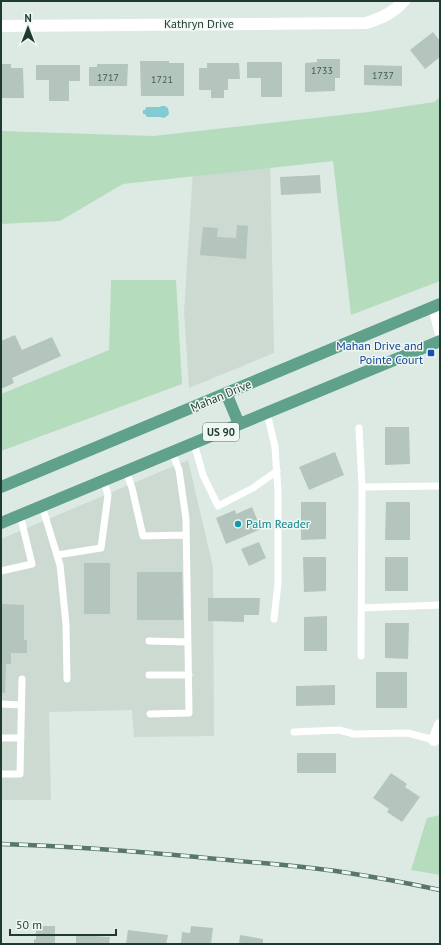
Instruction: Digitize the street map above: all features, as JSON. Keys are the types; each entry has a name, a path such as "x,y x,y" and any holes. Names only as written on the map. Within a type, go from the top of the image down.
{"main road":[{"name":"Mahan Drive","path":"1,487 437,306"},
{"name":"US 90","path":"1,523 440,341"},
{"path":"226,393 239,424"}],"street":[{"name":"Kathryn Drive","path":"1,26 366,23 380,19 394,11 404,1"},
{"path":"437,306 440,331"}],"lane":[{"path":"267,413 275,447 278,492 278,583 274,619"},
{"path":"359,428 362,487 361,656"},
{"path":"194,443 202,475 218,506 253,488 277,471"},
{"path":"150,714 190,713 186,519 179,470 172,452"},
{"path":"126,471 132,488 143,536 186,535"},
{"path":"57,555 101,548 108,495 104,480"},
{"path":"362,487 440,486"},
{"path":"42,506 60,565 66,624 67,679"},
{"path":"1,571 32,564 20,515"},
{"path":"361,608 440,605"},
{"path":"149,641 188,642"},
{"path":"149,675 189,675"},
{"path":"1,774 20,774 22,679"},
{"path":"1,704 21,705"},
{"path":"294,732 340,730 354,734 437,734"},
{"path":"1,738 21,738"}],"shaded area":[{"path":"194,153 270,155 274,353 189,388 184,312"},
{"path":"188,460 213,567 214,736 134,737 132,710 49,712 51,800 1,800 1,539"}],"green space":[{"path":"440,97 440,281 351,315 333,161 123,184 60,221 1,224 1,131 153,136 368,112 434,102"},
{"path":"111,280 176,280 182,384 1,451 1,394 109,350"},
{"path":"440,815 440,875 411,870 427,818"}],"water":[{"path":"161,106 168,108 169,114 164,118 147,117 143,114 143,110 145,110 146,107"}],"building":[{"path":"433,32 440,41 440,57 425,69 410,50"},
{"path":"317,59 340,59 340,78 335,78 335,91 305,92 305,63 317,62"},
{"path":"140,61 169,61 169,63 184,63 184,96 141,96"},
{"path":"247,62 282,62 282,97 261,97 261,78 247,78"},
{"path":"207,63 239,63 240,79 228,79 228,90 224,90 224,98 211,98 211,90 199,90 199,68 207,68"},
{"path":"1,64 11,64 11,68 23,68 24,98 1,98"},
{"path":"97,64 128,64 127,86 89,86 89,67 97,67"},
{"path":"36,65 80,65 80,81 69,81 69,101 49,101 49,80 36,80"},
{"path":"364,65 402,66 402,86 364,85"},
{"path":"320,175 321,193 281,195 280,177"},
{"path":"237,225 248,226 246,259 200,255 203,227 218,228 217,237 236,238"},
{"path":"15,335 22,350 52,337 61,356 12,378 14,383 1,389 1,341"},
{"path":"385,427 409,427 410,464 385,465"},
{"path":"335,452 344,475 309,490 299,467"},
{"path":"301,502 326,502 326,539 301,540"},
{"path":"386,502 410,502 410,540 385,540"},
{"name":"Palm Reader","path":"252,507 261,529 226,544 216,518 235,510 236,514"},
{"path":"259,542 266,558 249,566 241,549"},
{"path":"303,557 326,557 326,591 304,592"},
{"path":"385,557 408,557 408,591 385,591"},
{"path":"84,563 110,563 110,614 84,614"},
{"path":"137,572 182,572 183,620 137,620"},
{"path":"208,598 260,598 259,615 244,615 244,622 208,621"},
{"path":"1,604 24,605 24,640 27,640 27,653 11,653 11,664 6,664 5,693 1,693"},
{"path":"327,616 327,651 304,651 304,617"},
{"path":"385,623 409,623 408,659 385,658"},
{"path":"376,672 407,672 407,708 376,708"},
{"path":"335,685 335,705 296,706 296,686"},
{"path":"297,753 336,753 336,773 297,773"},
{"path":"391,773 407,784 405,787 420,797 402,822 387,812 389,809 373,798"},
{"path":"36,926 55,926 55,944 34,944 34,939 36,940"},
{"path":"191,926 213,928 211,944 181,944 182,932 190,933"},
{"path":"128,930 168,935 166,944 126,944"},
{"path":"76,935 110,937 109,944 76,944"},
{"path":"240,935 263,939 263,944 239,944"}],"railway":[{"path":"1,844 124,851 288,865 391,880 440,890"}],"place":[{"name":"Mahan Drive and Pointe Court","path":"431,353"},
{"name":"Palm Reader","path":"238,524"}]}
